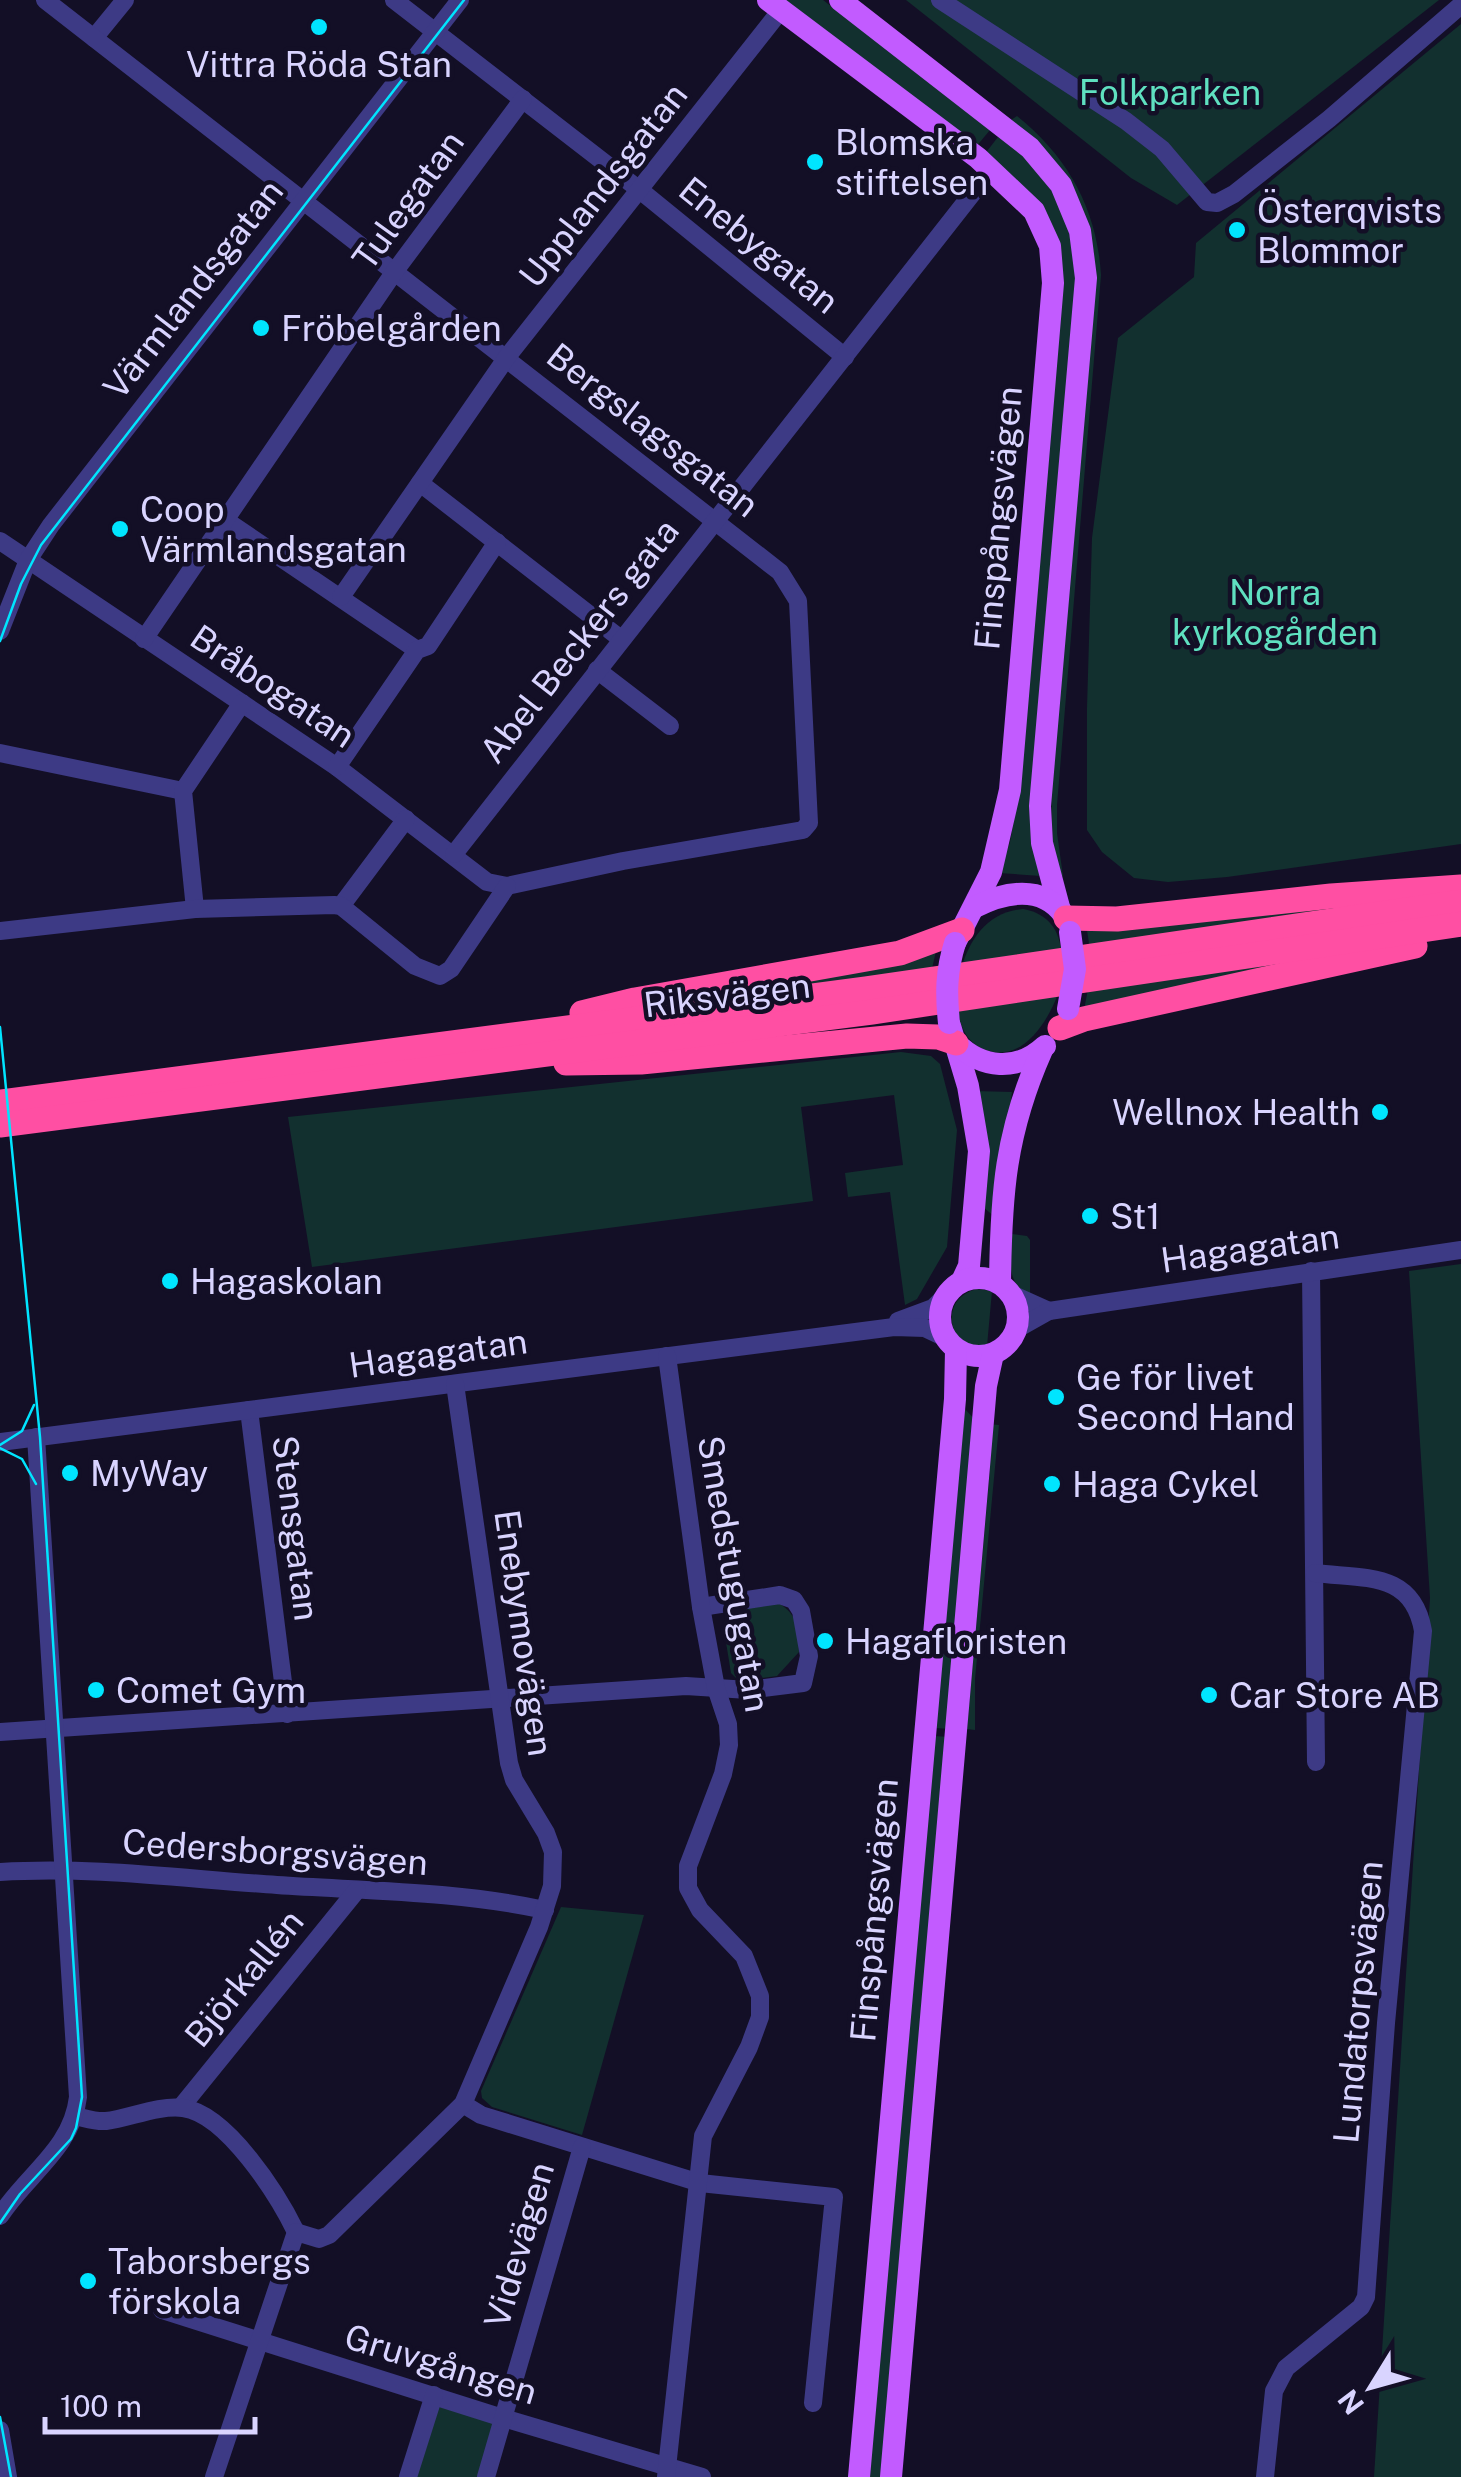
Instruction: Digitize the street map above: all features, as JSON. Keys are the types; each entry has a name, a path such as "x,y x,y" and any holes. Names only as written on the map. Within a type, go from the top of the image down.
{"highway":[{"path":"1065,919 1117,919 1461,886"},
{"name":"Riksvägen","path":"0,1125 1461,902"},
{"name":"Riksvägen","path":"0,1102 872,1012 1461,924"},
{"path":"496,1049 635,1000 900,953 959,936"},
{"path":"1064,1018 1084,1019 1461,936"},
{"path":"496,1049 641,1062 952,1033"}],"main road":[{"name":"Finspångsvägen","path":"840,0 1018,138 1062,185 1080,232 1086,278 1040,806 1042,843 1065,919"},
{"name":"Finspångsvägen","path":"774,5 978,158 1034,211 1050,246 1053,283 1010,790 1001,838 975,906"},
{"path":"1018,891 1038,896 1065,919 1076,970 1064,1018 1042,1050 1019,1105 1008,1146 1001,1227 1005,1288 1020,1316 1017,1329 1005,1348 993,1354 964,1355 951,1344 940,1324 940,1310 971,1250 979,1151 968,1086 952,1033 946,992 948,965 975,906 995,896 1018,891"},
{"path":"952,1033 968,1056 1000,1065 1020,1062 1042,1050"},
{"path":"955,1287 973,1278 1005,1288"},
{"name":"Finspångsvägen","path":"859,2477 950,1452 951,1344"},
{"name":"Finspångsvägen","path":"891,2477 986,1386 993,1354"}],"street":[{"name":"Bergslagsgatan","path":"46,0 715,520 780,572 798,601 809,823 803,830 506,886"},
{"path":"94,38 124,0"},
{"name":"Enebygatan","path":"394,0 641,191 844,358"},
{"name":"Värmlandsgatan","path":"0,631 28,560 64,508 460,0"},
{"path":"940,0 1126,121 1162,149 1207,202 1217,204 1330,119 1461,4"},
{"name":"Upplandsgatan","path":"341,598 507,357 641,191 774,5"},
{"name":"Tulegatan","path":"144,639 395,271 523,99"},
{"name":"Abel Beckers gata","path":"454,854 979,185"},
{"path":"420,484 620,639"},
{"path":"225,520 417,650"},
{"name":"Bråbogatan","path":"0,541 337,767 487,882 506,886"},
{"path":"337,767 417,650 428,646 497,542"},
{"path":"597,670 670,726"},
{"path":"195,909 183,791 242,703"},
{"path":"0,753 183,791"},
{"path":"341,906 406,819"},
{"path":"0,931 195,909 341,906 429,974 440,976 450,969 506,886"},
{"name":"Hagagatan","path":"1017,1329 1049,1311 1461,1250"},
{"path":"1311,1271 1316,1762"},
{"name":"Hagagatan","path":"884,1328 933,1308 955,1287"},
{"path":"1005,1288 1049,1311"},
{"name":"Hagagatan","path":"0,1442 884,1328 925,1328 951,1344"},
{"name":"Smedstugugatan","path":"667,2472 703,2136 760,2018 760,1996 744,1956 700,1910 688,1888 688,1866 724,1774 729,1744 728,1724 716,1688 701,1607 668,1356"},
{"name":"Enebymovägen","path":"296,2232 319,2239 329,2235 463,2104 552,1886 553,1852 514,1780 455,1384"},
{"name":"Stensgatan","path":"249,1410 286,1714"},
{"path":"0,2216 60,2147 75,2116 77,2078 36,1437"},
{"name":"Lundatorpsvägen","path":"1265,2477 1278,2380 1286,2368 1361,2307 1366,2298 1386,2023 1423,1631 1414,1601 1403,1588 1390,1582 1315,1573"},
{"path":"0,1732 686,1686 748,1690 803,1683 808,1656 802,1611 794,1600 780,1594 701,1607"},
{"name":"Cedersborgsvägen","path":"0,1872 64,1870 357,1890 545,1910"},
{"name":"Björkallén","path":"182,2108 357,1890"},
{"path":"463,2104 481,2115 700,2183 834,2197 813,2403"},
{"path":"75,2116 108,2121 182,2108 215,2126 247,2156 271,2186 296,2232 214,2477"},
{"name":"Videvägen","path":"486,2477 582,2147"},
{"name":"Gruvgången","path":"162,2310 667,2472 702,2477"},
{"path":"408,2477 434,2396"},
{"path":"0,2430 8,2477"}],"green space":[{"path":"784,0 823,0 990,130 975,148"},
{"name":"Folkparken","path":"906,0 1439,0 1177,205 1131,178"},
{"name":"Norra kyrkogården","path":"1461,24 1461,844 1227,877 1168,882 1134,878 1102,852 1087,830 1092,538 1118,338 1194,277 1196,243"},
{"path":"1017,116 1051,149 1077,186 1093,228 1101,275 1057,805 1063,876 1060,877 1053,850 1051,794 1094,252 1011,120"},
{"path":"998,137 1025,156 1061,202 1078,268 1041,876 999,873 1010,842 1018,798 1063,271 984,155"},
{"path":"1442,894 1090,950 1087,930"},
{"path":"1023,909 1051,924 1062,955 961,969 982,928 1000,915"},
{"path":"1448,934 1084,1010 1088,989"},
{"path":"936,951 931,973 602,1012"},
{"path":"1058,994 1039,1029 1008,1052 981,1048 971,1041 957,1008"},
{"path":"901,1052 931,1056 940,1064 957,1130 947,1247 917,1299 905,1305 890,1192 848,1197 845,1173 903,1165 894,1095 801,1107 813,1201 312,1267 288,1117"},
{"path":"974,1091 1012,1092 996,1218 982,1206 986,1134"},
{"path":"1012,1234 1030,1240 1030,1296 1013,1277"},
{"path":"1461,1264 1461,2477 1374,2477 1430,1598 1409,1271"},
{"path":"977,1289 992,1291 987,1346 963,1340 952,1323 956,1302"},
{"path":"963,1407 978,1423 951,1729 935,1728"},
{"path":"988,1424 999,1425 975,1679 975,1730 967,1729 990,1469"},
{"path":"777,1602 793,1617 799,1652 777,1676 739,1681 731,1673 723,1624 738,1606"},
{"path":"934,1736 950,1737 883,2477 867,2477"},
{"path":"561,1907 644,1915 582,2135 492,2107 482,2098 481,2091"},
{"path":"440,2403 496,2421 480,2477 415,2477"}],"tram line":[{"path":"0,641 21,584 41,545 464,0"},
{"path":"0,1027 40,1437 82,2097 71,2139 20,2194 0,2223"},
{"path":"0,1445 22,1431 34,1405"},
{"path":"0,1448 22,1459 36,1484"},
{"path":"0,2417 11,2477"}],"place":[{"name":"Vittra Röda Stan","path":"319,27"},
{"name":"Blomska stiftelsen","path":"815,162"},
{"name":"Österqvists Blommor","path":"1237,230"},
{"name":"Fröbelgården","path":"261,328"},
{"name":"Coop Värmlandsgatan","path":"120,529"},
{"name":"Wellnox Health","path":"1380,1112"},
{"name":"St1","path":"1090,1216"},
{"name":"Hagaskolan","path":"170,1281"},
{"name":"Ge för livet Second Hand","path":"1056,1397"},
{"name":"MyWay","path":"70,1473"},
{"name":"Haga Cykel","path":"1052,1484"},
{"name":"Hagafloristen","path":"825,1641"},
{"name":"Comet Gym","path":"96,1690"},
{"name":"Car Store AB","path":"1209,1695"},
{"name":"Taborsbergs förskola","path":"88,2281"}]}
